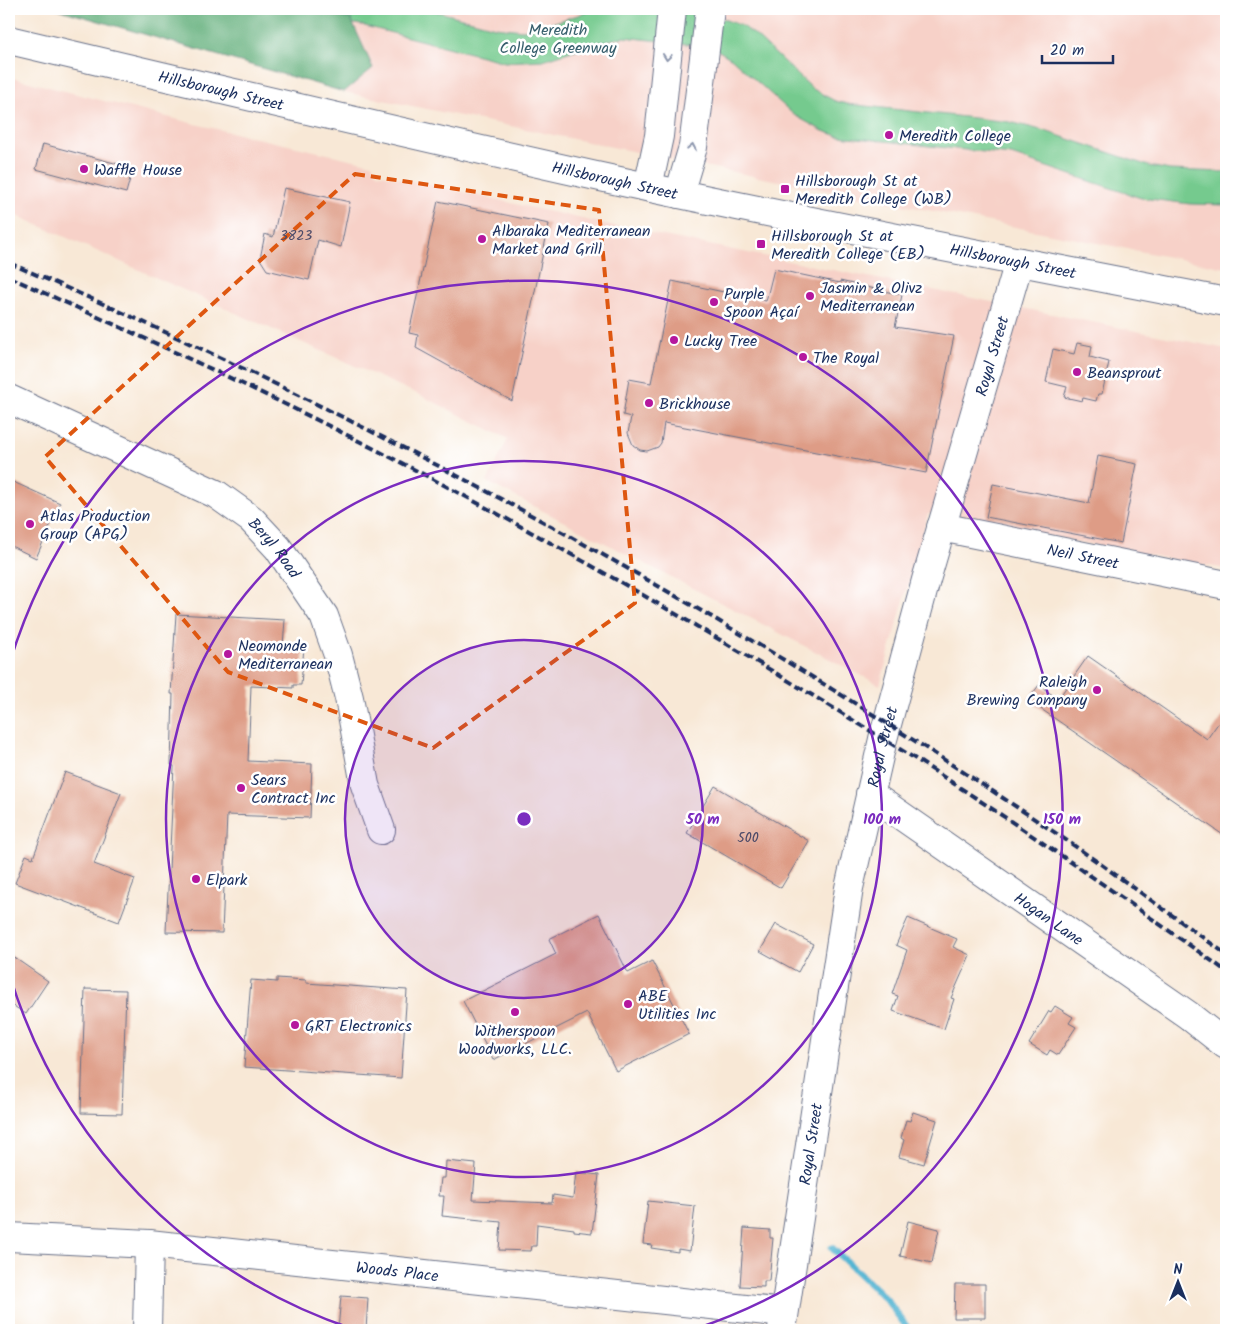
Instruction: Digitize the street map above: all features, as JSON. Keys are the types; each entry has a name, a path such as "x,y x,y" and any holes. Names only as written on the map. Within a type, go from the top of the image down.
{"street":[{"path":"648,187 658,136 672,9"},
{"path":"679,194 693,147 710,9"},
{"name":"Hillsborough Street","path":"9,40 423,138 679,194 1226,302"},
{"name":"Royal Street","path":"783,1322 849,888 892,704 941,527 1019,262"},
{"name":"Beryl Road","path":"9,399 216,494 251,519 278,548 324,616 338,655 349,698 365,785 381,830"},
{"name":"Neil Street","path":"941,527 1226,585"},
{"name":"Hogan Lane","path":"870,794 1188,1015 1226,1045"},
{"name":"Woods Place","path":"9,1237 149,1244 783,1322"},
{"path":"147,1330 149,1244"}],"highlighted area":[{"path":"355,174 599,210 635,603 433,748 228,672 45,457"}],"shaded area":[{"name":"Meredith College","path":"57,9 1226,9 1226,268 758,177 344,92"},
{"path":"9,77 199,125 372,164 377,173 614,226 1226,349 1226,569 928,514 880,685 487,482 508,439 420,395 9,212"}],"green space":[{"path":"57,9 297,9 351,19 373,68 344,92"},
{"name":"Meredith College Greenway","path":"277,9 428,9 495,27 523,30 536,28 597,9 670,9 709,14 740,25 754,34 813,89 835,101 847,104 1010,122 1045,131 1149,166 1170,170 1226,172 1226,205 1190,204 1141,198 1011,155 839,136 823,131 794,115 732,59 719,51 705,46 624,37 597,43 543,60 505,62 361,25"}],"building":[{"name":"Waffle House","path":"43,144 133,168 126,193 36,169"},
{"path":"284,188 350,202 341,247 318,240 309,280 267,270 260,259 265,234 273,237"},
{"path":"438,201 549,224 512,401 416,348 418,335 409,333"},
{"name":"The Royal","path":"774,269 902,295 895,327 954,336 926,473 664,423 661,443 658,447 647,451 640,450 633,445 628,433 631,417 623,415 629,379 651,383 672,281 766,301"},
{"name":"Beansprout","path":"1077,343 1092,346 1090,357 1109,362 1102,394 1098,394 1096,401 1083,398 1082,401 1064,397 1067,387 1046,382 1053,349 1074,354"},
{"path":"1098,456 1137,464 1121,543 986,517 993,484 1089,503"},
{"name":"Atlas Production Group (APG)","path":"9,480 60,503 36,558 9,545"},
{"path":"176,614 285,620 283,645 304,646 301,685 293,685 293,688 251,686 248,761 312,764 310,818 227,815 222,933 166,932 174,766 171,765 173,694 171,694"},
{"path":"1088,656 1207,739 1226,712 1226,837 1028,700 1039,685 1058,699"},
{"path":"65,772 121,793 94,864 135,879 119,922 15,883 26,855 33,858"},
{"path":"715,786 809,841 781,888 687,833"},
{"path":"599,914 628,973 652,961 689,1034 616,1071 587,1013 493,1060 463,1001 556,954 549,939"},
{"path":"908,918 957,939 953,947 970,955 951,998 954,999 944,1029 893,1011 898,996 892,994 907,950 896,945"},
{"path":"776,924 813,944 798,972 760,951"},
{"path":"9,954 48,981 26,1014 9,1003"},
{"path":"277,978 306,980 306,983 407,990 401,1078 244,1067 251,980 277,982"},
{"path":"85,989 126,990 122,1114 81,1113"},
{"path":"1055,1006 1073,1017 1069,1023 1076,1027 1058,1055 1050,1050 1047,1055 1029,1044 1049,1011 1051,1012"},
{"path":"913,1112 937,1120 924,1164 899,1157 904,1140 901,1138 906,1120 910,1121"},
{"path":"446,1161 476,1164 473,1200 552,1203 553,1195 573,1198 576,1172 599,1175 592,1233 537,1224 536,1246 532,1246 531,1251 499,1250 501,1222 442,1216 444,1196 439,1196 441,1178 445,1178"},
{"path":"648,1201 695,1206 690,1251 678,1249 678,1252 651,1248 652,1245 643,1244"},
{"path":"908,1221 939,1229 932,1263 900,1256"},
{"path":"744,1228 770,1230 770,1238 773,1238 769,1281 764,1281 764,1287 740,1286"},
{"path":"955,1284 985,1284 985,1318 954,1318"},
{"path":"341,1296 368,1298 366,1330 338,1330"}],"waterway":[{"path":"832,1248 886,1299 909,1330"}],"railway":[{"path":"9,263 146,323 282,387 416,454 548,524 679,598 808,674 935,754 1081,850 1226,954"},
{"path":"9,277 217,372 341,432 479,504 615,579 816,697 970,794 1226,971"}],"place":[{"name":"Meredith College","path":"889,135"},
{"name":"Waffle House","path":"84,169"},
{"name":"Hillsborough St at Meredith College (WB)","path":"785,189"},
{"name":"Albaraka Mediterranean Market and Grill","path":"482,239"},
{"name":"Hillsborough St at Meredith College (EB)","path":"761,244"},
{"name":"Jasmin & Olivz Mediterranean","path":"810,296"},
{"name":"Purple Spoon Açaí","path":"714,302"},
{"name":"Lucky Tree","path":"674,340"},
{"name":"The Royal","path":"803,357"},
{"name":"Beansprout","path":"1077,372"},
{"name":"Brickhouse","path":"649,403"},
{"name":"Atlas Production Group (APG)","path":"30,524"},
{"name":"Neomonde Mediterranean","path":"228,654"},
{"name":"Raleigh Brewing Company","path":"1097,690"},
{"name":"Sears Contract Inc","path":"241,788"},
{"name":"Elpark","path":"196,879"},
{"name":"ABE Utilities Inc","path":"628,1004"},
{"name":"Witherspoon Woodworks, LLC.","path":"515,1012"},
{"name":"GRT Electronics","path":"295,1025"}]}
